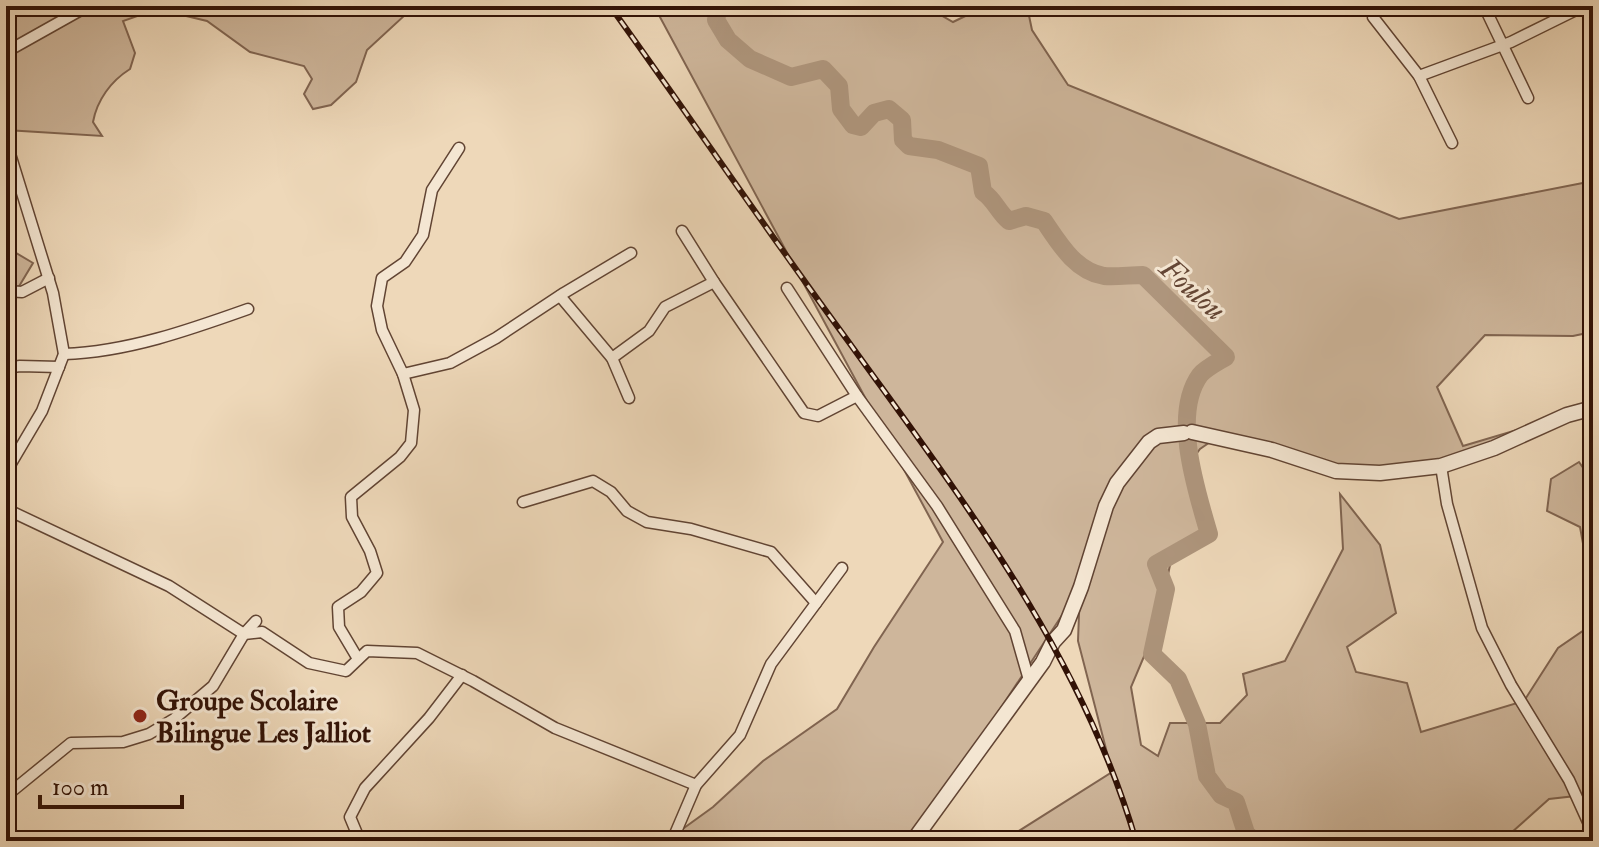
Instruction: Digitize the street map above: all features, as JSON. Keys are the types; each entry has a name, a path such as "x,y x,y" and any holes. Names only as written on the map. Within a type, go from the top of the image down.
{"street":[{"path":"6,52 88,6"},
{"path":"1484,6 1528,98"},
{"path":"1419,76 1503,46 1584,6"},
{"path":"1373,17 1419,76 1452,143"},
{"path":"6,141 49,278 64,354 42,411 6,472"},
{"path":"358,659 339,627 338,607 361,592 377,573 370,551 352,517 351,497 400,457 411,443 414,410 403,374 382,330 377,306 382,278 405,262 423,235 432,190 459,148"},
{"path":"682,231 804,413 818,416 857,396"},
{"path":"403,374 450,363 496,338 631,253"},
{"path":"6,291 22,292 49,278"},
{"path":"612,358 649,331 665,307 714,282"},
{"path":"787,288 857,396 937,506 1015,631 1029,680"},
{"path":"560,296 612,358 629,398"},
{"path":"64,354 89,353 135,344 248,309"},
{"path":"6,368 59,367"},
{"path":"913,841 1064,630 1106,506 1117,483 1149,442 1158,436 1188,432 1272,450 1336,471 1380,473 1441,466 1494,448 1567,415 1593,408"},
{"path":"1441,466 1447,504 1482,628 1511,685 1569,780 1593,833"},
{"path":"523,502 593,481 611,492 627,511 647,522 691,529 771,552 816,603"},
{"path":"6,509 169,586 244,634 262,632 309,663 346,671 367,651 417,653 555,728 696,785"},
{"path":"672,841 696,785 740,735 771,664 842,568"},
{"path":"6,796 71,743 123,742 149,734 174,719 213,686 244,634 256,621"},
{"path":"360,841 350,817 365,788 429,718 462,675"}],"shaded area":[{"path":"6,6 425,6 406,14 367,50 356,82 331,105 313,109 304,94 312,79 304,66 250,52 207,21 157,9 123,21 135,53 130,69 111,85 98,106 93,122 102,136 6,130"},
{"path":"654,6 925,6 953,22 986,6 1027,6 1032,30 1068,85 1399,219 1593,181 1593,325 1587,333 1573,336 1485,335 1437,387 1463,446 1567,415 1441,466 1336,471 1216,438 1200,449 1189,464 1209,534 1170,565 1152,654 1145,654 1131,687 1141,745 1158,756 1170,723 1220,723 1247,695 1243,674 1285,661 1343,549 1340,494 1380,545 1396,613 1347,647 1356,672 1407,683 1421,732 1524,701 1558,648 1593,624 1593,794 1549,799 1502,841 1003,841 1112,772 1078,641 1080,588 913,841 666,841 713,807 763,761 837,709 943,542"},
{"path":"6,247 33,263 6,308"},
{"path":"1579,462 1593,482 1593,551 1584,549 1580,527 1547,511 1551,479"}],"waterway":[{"name":"Foulou","path":"719,6 716,20 728,40 750,59 791,77 823,69 839,86 841,109 853,125 861,127 874,113 889,109 902,120 903,140 909,146 938,150 979,166 983,192 1009,221 1026,216 1044,221 1069,255 1094,273 1104,276 1143,275 1226,357 1200,375 1187,411 1189,454 1209,534 1156,564 1166,589 1152,654 1178,679 1197,724 1207,776 1221,795 1236,802 1246,833 1254,841"}],"railway":[{"path":"610,6 933,459 1014,579 1084,705 1136,841"}],"place":[{"name":"Groupe Scolaire Bilingue Les Jalliot","path":"140,716"}]}
